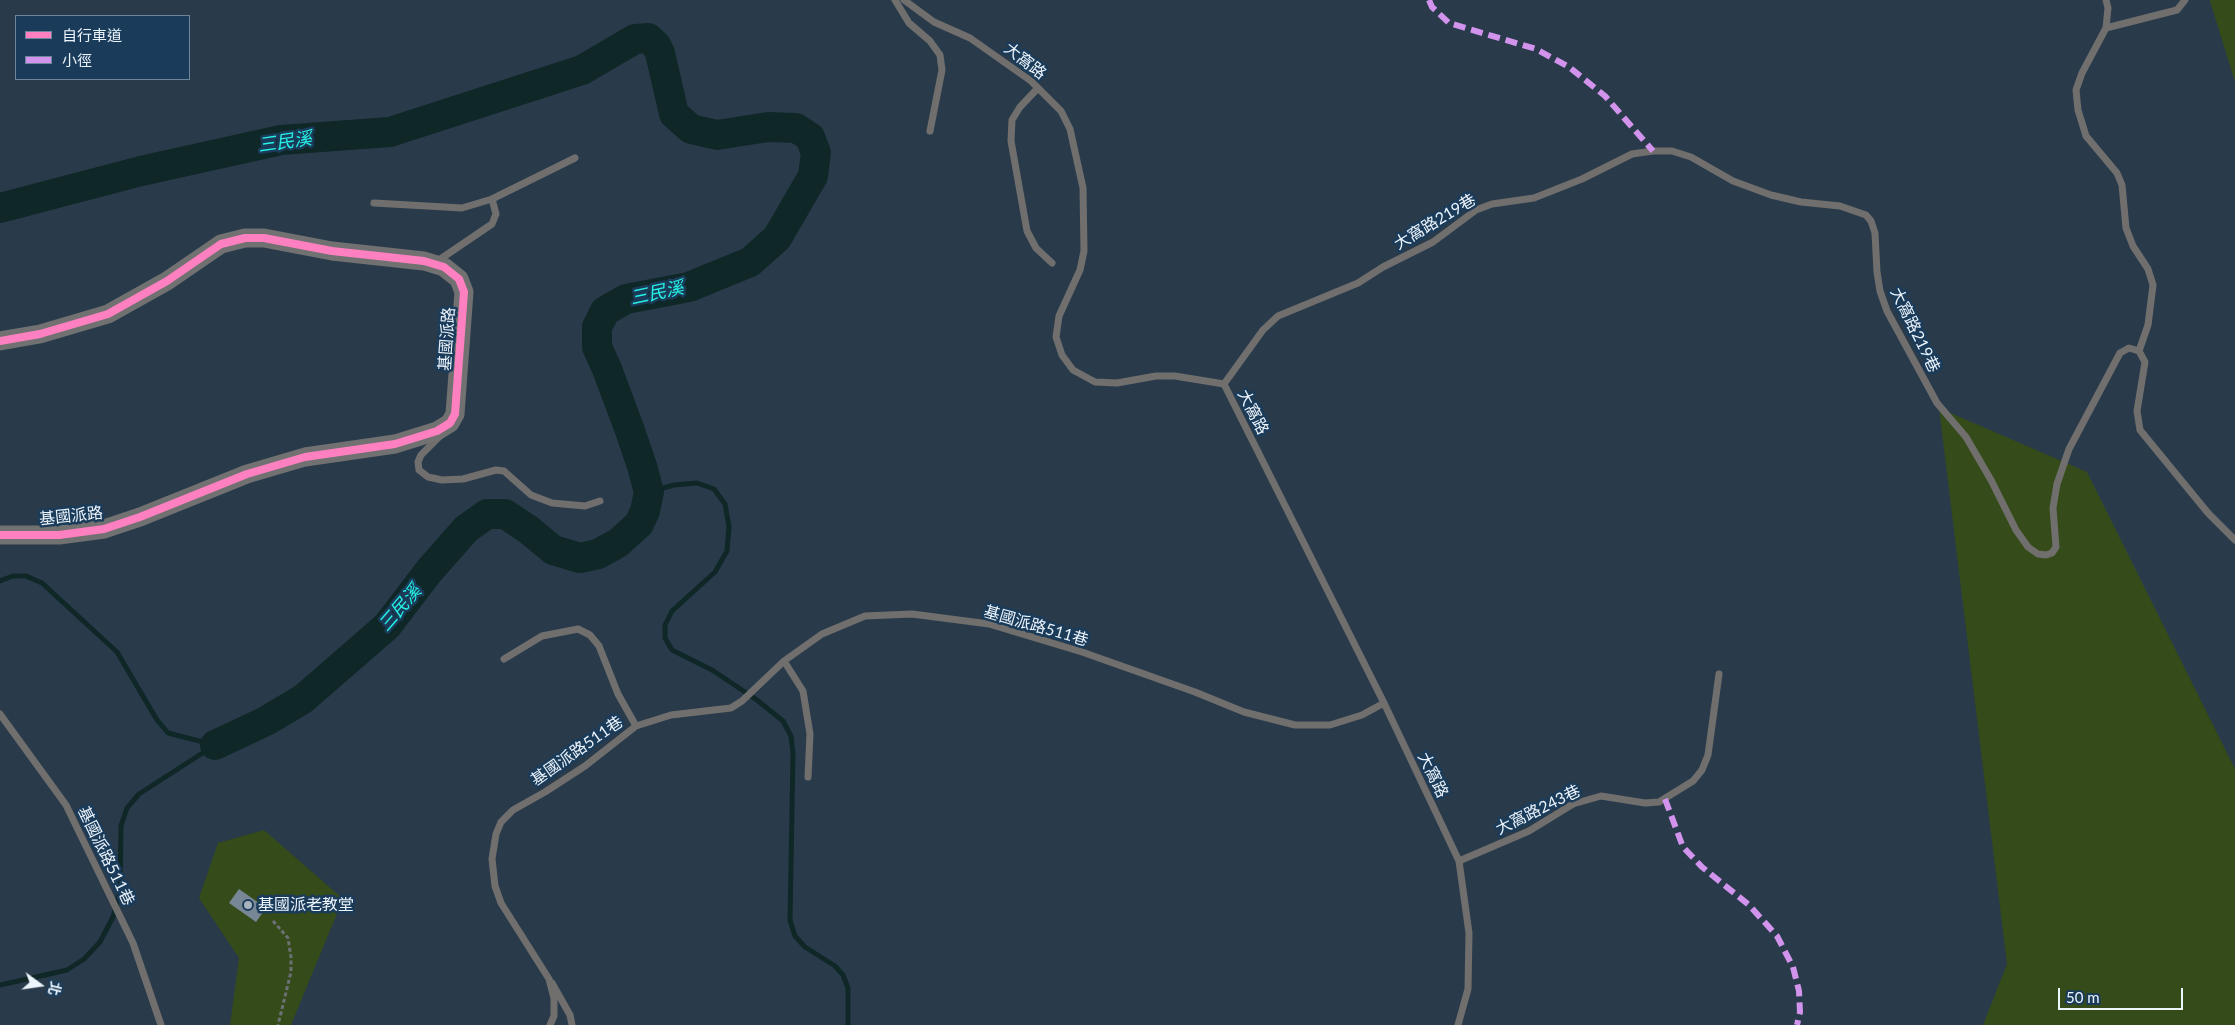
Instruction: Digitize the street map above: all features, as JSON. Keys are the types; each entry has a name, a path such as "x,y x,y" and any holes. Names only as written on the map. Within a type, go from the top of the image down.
{"street":[{"name":"基國派路","path":"0,342 40,334 108,314 167,281 221,244 246,238 264,238 332,252 433,263 444,267 459,279 464,292 455,414 450,424 423,436 394,444 305,457 247,474 140,517 104,528 59,535 0,535"}],"lane":[{"path":"895,0 909,23 930,41 940,55 942,70 930,131"},
{"name":"大窩路","path":"904,0 934,22 970,38 1002,59 1038,88 1060,111 1070,129 1083,188 1084,251 1080,270 1059,316 1056,338 1062,355 1073,370 1095,382 1117,383 1156,376 1175,376 1224,384 1384,703 1459,860 1469,933 1469,971 1468,989 1458,1025"},
{"path":"2106,0 2108,8 2106,28 2076,90 2078,110 2086,136 2116,173 2122,185 2126,228 2133,246 2148,269 2153,285 2148,325 2140,351 2145,362 2137,411 2140,430 2208,513 2235,540"},
{"path":"2106,28 2178,10 2185,0"},
{"path":"1038,88 1020,107 1012,120 1011,141 1026,231 1036,248 1052,263"},
{"name":"大窩路219巷","path":"1224,384 1263,330 1278,316 1358,283 1383,267 1434,242 1476,210 1492,204 1534,198 1582,179 1632,154 1653,151 1672,151 1691,157 1733,181 1770,195 1801,202 1840,206 1866,215 1875,233 1877,272 1880,291 1887,311 1937,403 1966,437 1991,480 2016,530 2028,547 2038,554 2046,555 2052,553 2056,546 2054,508 2057,484 2069,449 2120,353 2129,348 2140,351"},
{"path":"374,203 462,208 492,199 575,158"},
{"path":"433,263 492,224 496,214 492,199"},
{"path":"450,424 421,455 418,462 419,470 428,477 442,480 463,479 496,470 504,471 531,495 552,503 585,506 600,501"},
{"name":"基國派路511巷","path":"550,1025 554,1016 554,998 549,978 501,903 495,886 492,859 496,834 501,822 513,810 567,779 636,726 671,714 731,708 742,701 784,661 822,634 865,616 912,614 989,624 1082,652 1195,692 1244,712 1295,725 1330,725 1362,715 1384,703"},
{"path":"504,659 542,636 578,629 590,635 599,646 618,694 636,726"},
{"path":"784,661 803,691 810,734 808,777"},
{"name":"大窩路243巷","path":"1459,860 1529,832 1573,804 1601,796 1645,803 1659,802 1693,781 1702,770 1708,755 1719,674"},
{"name":"基國派路511巷","path":"0,714 66,805 133,943 162,1025"},
{"path":"549,978 570,1015 572,1025"}],"path":[{"path":"273,921 288,938 291,957 291,972 278,1025"}],"green space":[{"path":"2235,0 2235,82 2210,1"},
{"path":"1939,408 2087,472 2235,769 2235,1025 1983,1025 2007,964"},
{"path":"264,830 343,899 291,1025 230,1025 239,958 199,898 218,843"}],"building":[{"name":"基國派老教堂","path":"239,889 266,908 256,922 229,903"}],"waterway":[{"name":"三民溪","path":"0,208 141,171 281,140 390,132 582,70 635,39 648,38 656,45 660,53 674,114 691,129 717,135 768,127 796,128 810,137 816,153 813,176 777,238 750,262 689,287 626,299 605,311 597,327 597,347 629,428 649,492 645,511 639,524 618,543 598,554 580,558 553,550 529,530 505,514 487,514 466,529 429,571 387,626 303,699 266,721 215,745"},
{"path":"649,492 674,485 697,483 714,489 725,504 729,527 727,551 715,572 672,611 665,625 665,638 672,650 712,670 757,700 783,721 791,736 793,754 790,920 795,936 805,947 835,966 843,975 848,988 848,1025"},
{"path":"0,581 13,576 26,576 42,583 117,652 157,720 168,733 215,745"},
{"name":"三民溪","path":"0,985 67,970 84,959 100,942 113,917 120,892 121,826 127,808 139,794 215,745"}],"marked path":[{"path":"1429,0 1432,7 1449,23 1536,49 1569,67 1605,96 1653,151"},
{"path":"1665,799 1683,847 1702,867 1749,905 1777,936 1793,967 1799,991 1800,1012 1797,1025"}],"cycle path":[{"path":"0,341 40,334 108,314 167,281 221,244 245,238 264,238 332,251 424,261 444,267 459,279 464,292 455,414 450,423 437,431 395,444 305,457 247,474 140,517 104,529 59,535 0,535"}],"place":[{"name":"基國派老教堂","path":"248,905"}]}
